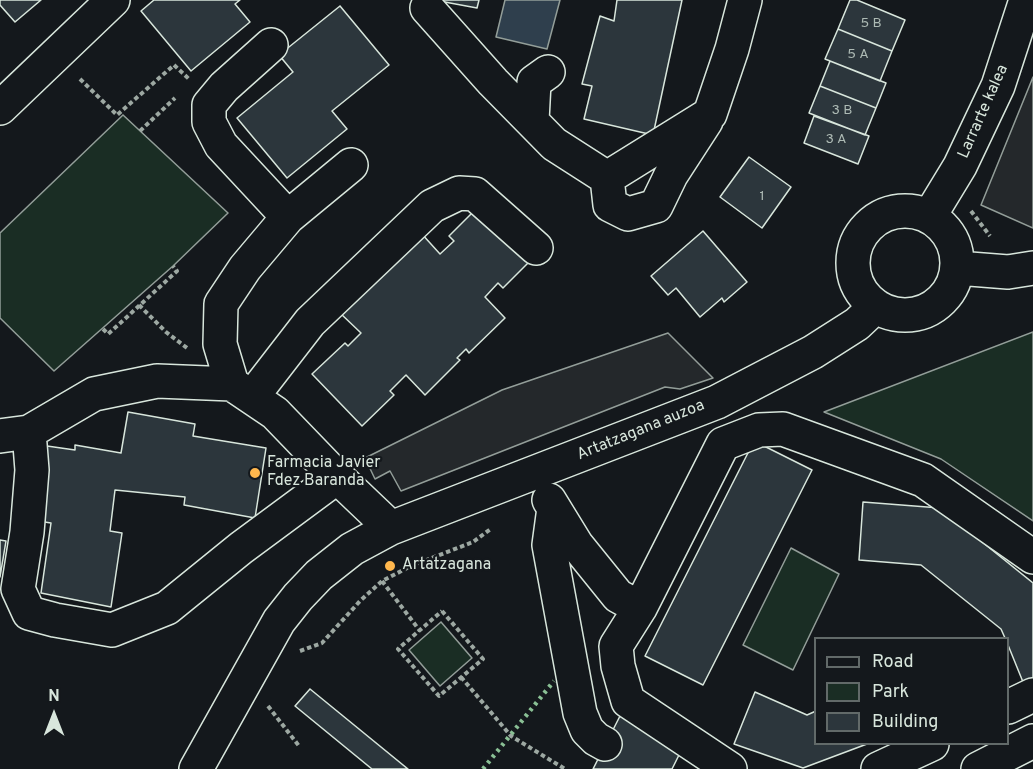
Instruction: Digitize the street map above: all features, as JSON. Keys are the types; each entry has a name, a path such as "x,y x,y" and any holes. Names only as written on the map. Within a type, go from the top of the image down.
{"street":[{"path":"0,108 113,0"},
{"path":"607,178 610,204 619,210 628,214 656,206 671,175 710,114 732,49 745,0"},
{"name":"Larrarte kalea","path":"929,217 960,166 998,86 1026,0"},
{"path":"427,8 493,82 554,144 607,178"},
{"path":"272,45 224,87 209,105 209,122 221,145 288,217"},
{"path":"532,121 534,82 548,72"},
{"path":"607,178 710,114"},
{"path":"242,391 220,344 221,304 245,268 288,217 351,165"},
{"path":"242,391 310,322 432,206 459,193 475,194 536,248"},
{"path":"907,211 929,217 938,222 949,234 956,251 957,268 952,286 942,300 927,310 910,315 892,313 876,306 863,293 855,279 853,262 856,246 864,232 876,220 891,213 907,211"},
{"path":"957,268 1008,272 1033,268"},
{"name":"Artatzagana auzoa","path":"196,769 268,640 298,597 319,575 352,549 391,528 717,402 813,352 857,324 876,306"},
{"path":"338,477 241,548 167,608 112,630 29,613 18,589 27,532 32,470 14,434 94,394 157,381 242,391 275,413 391,528"},
{"path":"730,769 628,701 618,666 616,646 640,608 723,444 759,430 783,429 923,480 1033,557"},
{"path":"532,474 576,544 618,596 640,608"},
{"path":"554,508 549,545 580,713 587,730 605,744"},
{"path":"1009,707 1033,695"},
{"path":"978,769 1033,741"},
{"path":"878,769 930,745"}],"path":[{"path":"56,55 117,115 174,65 192,82"},
{"path":"140,131 184,90"},
{"path":"103,329 108,334 177,271 172,266"},
{"path":"139,305 166,332"},
{"path":"294,654 322,643 360,601 382,581 411,566 473,542 499,521"},
{"path":"382,581 420,631"},
{"path":"442,611 483,659 439,696 398,649 420,631 442,611"},
{"path":"462,677 511,736 565,769"},
{"path":"265,702 299,746"}],"green space":[{"path":"123,115 228,213 173,266 54,371 0,318 0,233"},
{"path":"1033,332 1033,521 941,459 824,412"},
{"path":"791,548 839,574 793,670 743,645"},
{"path":"441,622 472,658 440,686 409,650"}],"shaded area":[{"path":"1033,77 1033,228 981,205"},
{"path":"668,333 713,378 680,389 665,387 401,491 390,471 375,479 365,458 502,390"}],"water":[{"path":"505,0 560,0 547,49 496,37"}],"building":[{"path":"0,0 41,0 15,22 0,5"},
{"path":"154,0 240,0 235,4 250,22 191,71 141,11"},
{"path":"434,0 479,0 477,8"},
{"path":"617,0 682,0 653,135 584,119 592,86 582,84 600,16 614,21"},
{"path":"850,0 857,0 905,20 892,51 838,29"},
{"path":"340,6 389,65 332,111 347,129 287,178 237,118 293,72 279,55"},
{"path":"838,29 892,51 880,81 825,59"},
{"path":"830,61 886,83 876,108 820,86"},
{"path":"820,86 876,108 865,135 809,113"},
{"path":"814,116 869,136 858,164 804,143"},
{"path":"749,157 791,187 762,228 720,197"},
{"path":"482,203 534,257 503,288 498,283 485,297 505,318 469,353 466,349 457,358 460,360 425,395 406,375 390,391 394,395 362,426 312,374 345,343 348,346 361,333 340,313 421,233 440,254 454,241 449,236"},
{"path":"703,231 747,282 724,302 722,298 700,317 676,288 668,295 651,276"},
{"path":"128,412 195,424 193,436 266,448 255,518 184,505 185,497 115,490 110,531 122,533 111,607 41,593 51,523 38,521 47,446 75,450 75,445 121,453"},
{"path":"754,441 812,470 703,685 645,656"},
{"path":"863,502 940,508 1033,583 1033,678 1023,682 1009,647 1009,637 1005,637 1001,629 921,565 859,560"},
{"path":"0,540 6,541 0,577"},
{"path":"310,689 408,769 372,769 295,706"},
{"path":"755,692 807,715 814,712 814,745 864,745 803,768 734,744"},
{"path":"620,716 682,749 672,769 593,769"}],"hedge":[{"path":"483,769 554,681"}],"place":[{"name":"Farmacia Javier Fdez Baranda","path":"255,473"},
{"name":"Artatzagana","path":"390,566"}]}
